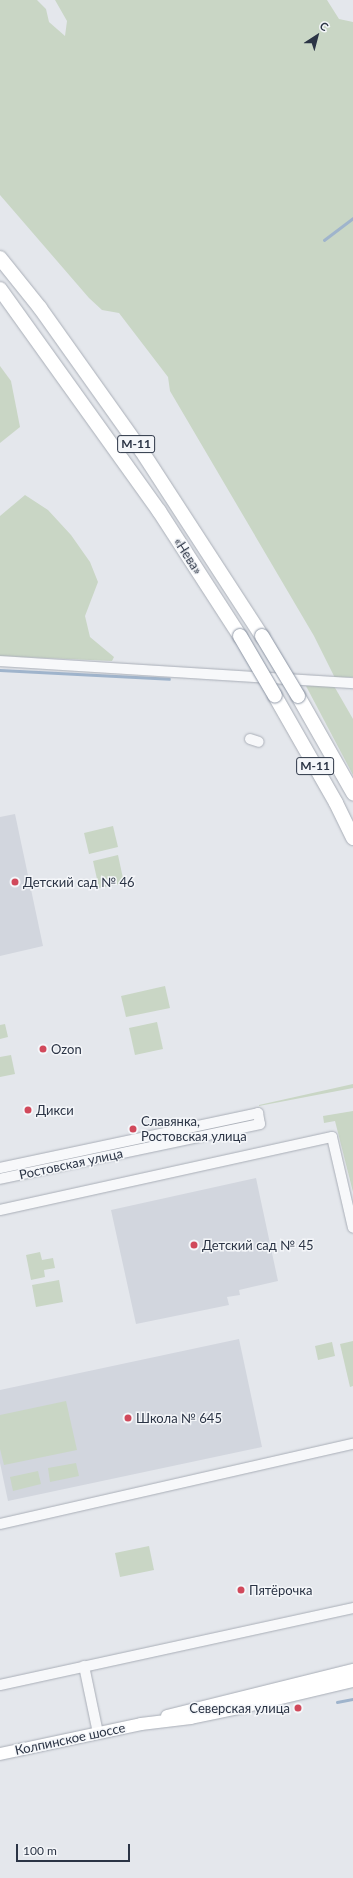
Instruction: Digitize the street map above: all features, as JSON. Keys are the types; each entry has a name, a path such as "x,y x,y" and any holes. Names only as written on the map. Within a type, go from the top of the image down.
{"highway":[{"name":"«Нева»","path":"0,258 40,308 141,450 262,636 353,793"},
{"name":"«Нева»","path":"0,289 155,505 240,636 336,803 353,838"}],"main road":[{"name":"Колпинское шоссе","path":"0,1754 141,1724 208,1704 353,1670"},
{"name":"Колпинское шоссе","path":"141,1724 191,1718 353,1682"}],"street":[{"path":"0,661 353,684"},
{"name":"Ростовская улица","path":"0,1168 258,1113 260,1124 0,1179"},
{"path":"0,1210 332,1137 353,1228"},
{"path":"0,1524 353,1444"},
{"path":"0,1685 353,1608"},
{"path":"84,1666 98,1733"}],"shaded area":[{"name":"Детский сад № 46","path":"15,814 43,946 0,956 0,817"},
{"name":"Детский сад № 45","path":"256,1178 278,1281 239,1290 240,1295 227,1297 229,1305 136,1324 111,1210"},
{"name":"Школа № 645","path":"239,1339 262,1447 8,1501 0,1463 0,1390"}],"green space":[{"path":"0,0 37,0 46,9 49,22 65,36 67,21 55,0 327,0 339,19 353,22 353,677 335,678 314,636 170,391 168,377 119,313 102,310 89,298 0,195"},
{"path":"0,366 11,381 20,427 0,443"},
{"path":"25,495 48,510 71,535 90,562 98,582 85,616 90,637 114,657 112,661 0,656 0,516"},
{"path":"306,686 334,686 353,719 353,775"},
{"path":"113,826 118,847 89,854 84,833"},
{"path":"118,855 124,883 99,888 93,861"},
{"path":"165,986 170,1008 126,1017 121,996"},
{"path":"157,1022 163,1049 135,1055 129,1028"},
{"path":"5,1024 8,1037 0,1039 0,1025"},
{"path":"11,1055 15,1074 0,1077 0,1057"},
{"path":"353,1084 353,1088 259,1106 259,1105"},
{"path":"353,1111 353,1192 335,1121 324,1123 323,1116"},
{"path":"40,1252 42,1260 53,1258 55,1268 44,1270 45,1277 31,1280 26,1255"},
{"path":"59,1280 63,1302 36,1307 32,1285"},
{"path":"353,1341 353,1386 350,1387 340,1344"},
{"path":"332,1342 335,1356 318,1360 315,1346"},
{"path":"66,1401 77,1450 4,1465 0,1449 0,1415"},
{"path":"76,1463 79,1476 50,1482 48,1468"},
{"path":"38,1471 41,1484 13,1491 10,1477"},
{"path":"149,1546 154,1570 120,1577 115,1553"}],"waterway":[{"path":"324,240 353,218"},
{"path":"0,670 169,679"},
{"path":"337,1702 353,1699"}],"place":[{"name":"Детский сад № 46","path":"15,882"},
{"name":"Ozon","path":"43,1049"},
{"name":"Дикси","path":"28,1110"},
{"name":"Славянка, Ростовская улица","path":"133,1129"},
{"name":"Детский сад № 45","path":"194,1245"},
{"name":"Школа № 645","path":"128,1418"},
{"name":"Пятёрочка","path":"241,1590"},
{"name":"Северская улица","path":"298,1708"}]}
